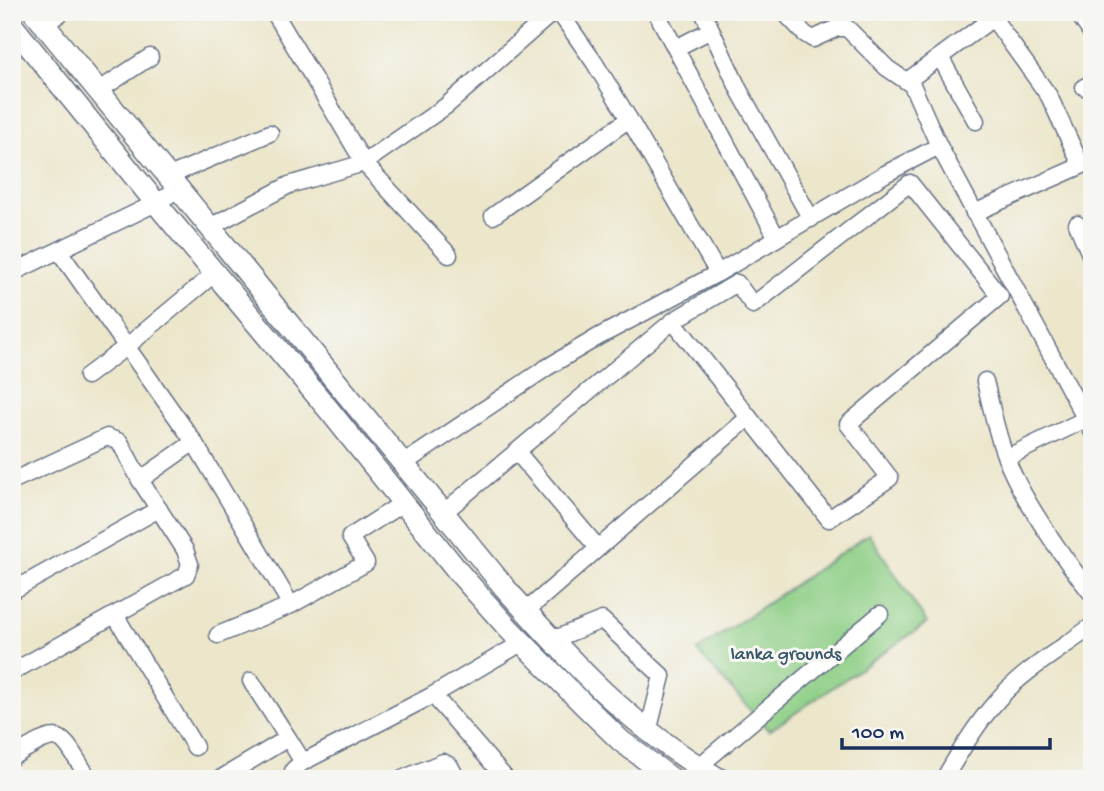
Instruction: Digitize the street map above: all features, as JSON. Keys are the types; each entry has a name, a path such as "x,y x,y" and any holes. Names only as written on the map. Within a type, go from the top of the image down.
{"main road":[{"path":"47,16 98,90 208,228 526,611 586,678 648,732 719,779"},
{"path":"15,32 460,574 621,741 672,779"}],"street":[{"path":"274,12 364,163 449,255"},
{"path":"208,228 289,185 364,163 446,106 553,12"},
{"path":"559,12 594,61 718,273"},
{"path":"656,12 777,238"},
{"path":"703,12 739,90 811,219"},
{"path":"784,12 804,34 813,39 837,28 847,28 887,68 907,81 916,91 939,146 974,213 1089,422 1006,458"},
{"path":"1077,12 1092,34"},
{"path":"907,81 997,15 1049,96 1086,163 974,213"},
{"path":"676,48 711,30"},
{"path":"98,90 150,57"},
{"path":"940,57 976,121"},
{"path":"493,216 629,119"},
{"path":"12,273 156,203 174,183 270,133"},
{"path":"403,464 546,368 939,146"},
{"path":"443,513 673,321 737,283 753,305 910,183 1000,296 848,424 890,478 829,519 673,321"},
{"path":"1077,224 1092,259"},
{"path":"59,251 194,442 291,605"},
{"path":"87,376 215,273"},
{"path":"985,381 1006,458 1053,539 1092,594"},
{"path":"526,611 748,418"},
{"path":"12,481 107,437 120,442 140,480 189,558 189,570 181,578 12,672"},
{"path":"140,480 194,442"},
{"path":"517,452 598,548"},
{"path":"218,635 291,605 366,563 350,537 403,502"},
{"path":"12,591 159,509"},
{"path":"698,766 880,614"},
{"path":"115,615 195,747"},
{"path":"552,640 602,620 662,676 648,732"},
{"path":"944,779 996,702 1017,682 1092,626"},
{"path":"290,779 295,769 303,762 433,695 523,642"},
{"path":"251,681 303,762"},
{"path":"433,695 506,779"},
{"path":"12,757 40,740 57,736 66,744 89,779"},
{"path":"220,779 288,738"},
{"path":"402,779 443,762 450,766 457,779"}],"green space":[{"name":"lanka grounds","path":"869,534 927,623 769,731 697,651"}]}
